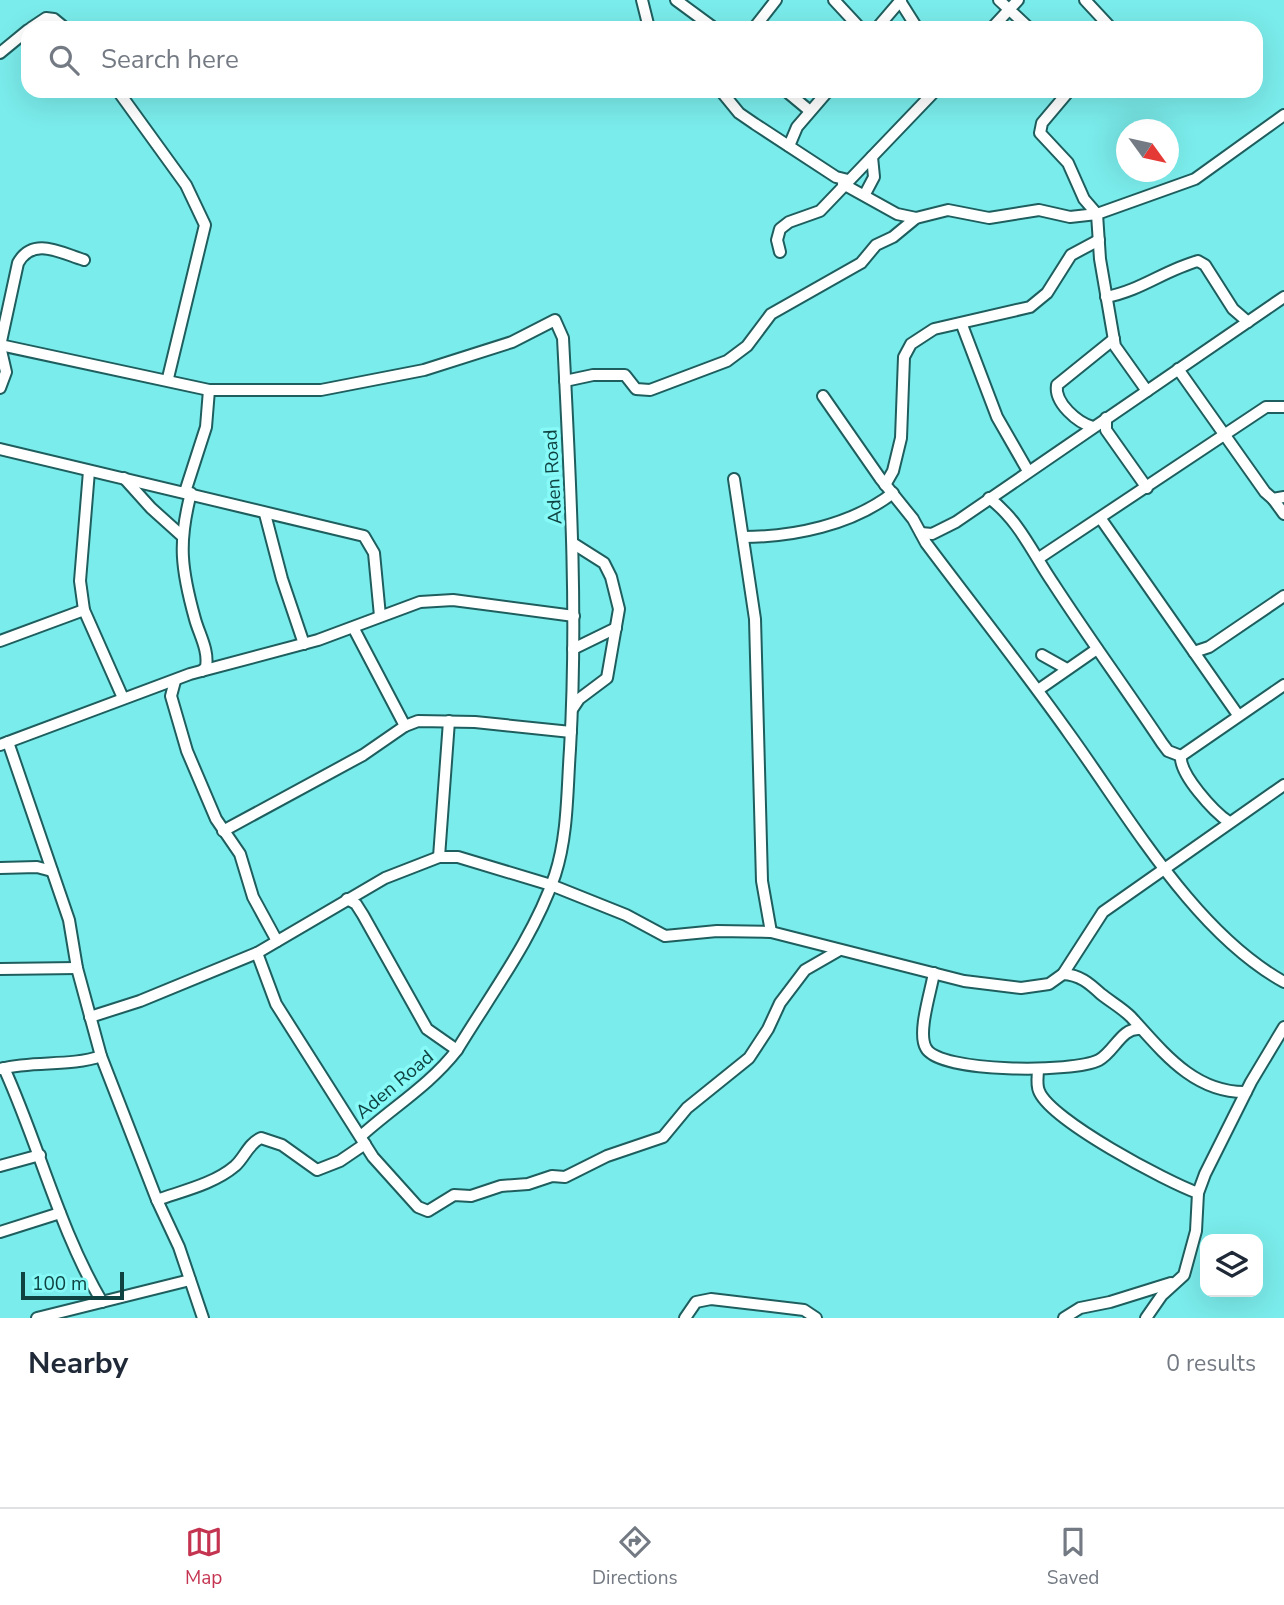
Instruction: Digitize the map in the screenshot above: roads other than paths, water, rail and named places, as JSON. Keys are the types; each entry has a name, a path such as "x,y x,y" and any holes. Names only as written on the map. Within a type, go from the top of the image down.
{"street":[{"path":"642,0 647,21"},
{"path":"760,21 776,0"},
{"path":"834,0 854,21"},
{"path":"883,21 900,0 913,21"},
{"path":"999,0 1022,21"},
{"path":"998,21 1018,0"},
{"path":"1085,0 1104,21"},
{"path":"681,1 705,21"},
{"path":"0,53 21,36"},
{"path":"123,98 186,185 205,225 168,378"},
{"path":"727,98 739,113 836,177 897,214 916,218 948,211 989,218 1039,210 1070,217 1097,214 1195,178 1284,115"},
{"path":"794,98 810,111"},
{"path":"789,146 797,127 822,98"},
{"path":"780,252 777,240 780,229 789,222 820,211 927,98"},
{"path":"1063,98 1042,123 1040,133 1068,163 1084,199 1097,214 1106,297 1115,346 1147,391"},
{"path":"865,194 874,177 872,157"},
{"path":"565,382 593,375 625,375 636,389 650,390 712,369 747,346 760,325 781,306 861,263 876,245 894,237 916,218"},
{"path":"743,537 798,533 864,510 889,489 901,438 904,357 919,336 1030,307 1047,293 1070,255 1099,240"},
{"path":"0,388 5,372 0,345 18,263 27,250 53,250 84,260"},
{"path":"1106,297 1124,294 1163,272 1198,261 1205,265 1233,309 1248,322"},
{"path":"921,533 942,530 1284,296"},
{"name":"Aden Road","path":"0,345 168,378 209,390 321,390 424,370 512,342 555,320 563,338 569,514 574,544 573,708 565,836 551,885 520,946 457,1050 425,1085 363,1140"},
{"path":"962,325 997,417 1028,471"},
{"path":"1093,427 1075,418 1060,399 1058,385 1091,361 1114,339"},
{"path":"1178,369 1224,437 1279,498 1284,514"},
{"path":"202,671 206,667 206,652 189,592 181,535 188,493 206,427 209,390"},
{"path":"823,396 1209,924 1255,965 1284,982"},
{"path":"1039,558 1266,407 1284,407"},
{"path":"1106,418 1106,430 1147,488"},
{"path":"1,452 188,493 265,514 348,532 368,540 374,552 380,616"},
{"path":"89,471 80,580 84,610 123,698"},
{"path":"124,478 150,509 181,535"},
{"path":"734,479 755,619 762,881 771,932"},
{"path":"989,498 1007,512 1161,743 1168,751 1181,756"},
{"path":"265,514 282,579 304,644"},
{"path":"1101,519 1238,715"},
{"path":"573,708 579,699 607,678 619,609 611,577 604,564 574,544"},
{"path":"1194,652 1209,647 1284,596"},
{"path":"203,1318 179,1247 157,1200 102,1056 77,968 69,920 4,744 202,671 354,629 380,616 420,602 453,600 574,615"},
{"path":"0,641 84,610"},
{"path":"573,649 615,628"},
{"path":"354,629 405,726"},
{"path":"1038,690 1097,649"},
{"path":"206,652 219,667"},
{"path":"1042,655 1067,669"},
{"path":"171,696 175,681"},
{"path":"162,685 171,696 187,751 223,831 240,854 253,897 277,941"},
{"path":"1181,756 1284,685"},
{"path":"223,831 363,755 405,726 426,720 571,732"},
{"path":"439,857 449,720"},
{"path":"1181,756 1181,763 1194,785 1229,822"},
{"path":"90,1017 140,1001 257,953 347,899 415,864 439,857 458,858 551,885 626,915 665,936 717,931 771,932 838,951 990,985 1021,988 1049,984 1063,974 1103,912 1284,785"},
{"path":"0,868 37,867 52,871"},
{"path":"347,899 356,904 363,915 427,1029 457,1050"},
{"name":"Aden Road","path":"257,953 276,1004 363,1140 398,1187 418,1207 428,1210 454,1195 471,1196 500,1186 572,1175 607,1156 669,1133 687,1108 749,1058 760,1044 780,1003 805,970 838,951"},
{"path":"0,969 77,968"},
{"path":"934,974 923,1034 924,1045 930,1053 946,1059 993,1067 1038,1069 1098,1060 1127,1031 1140,1029"},
{"path":"1063,974 1082,978 1093,986 1177,1066 1195,1078 1224,1089 1246,1092"},
{"path":"1146,1318 1187,1267 1196,1231 1198,1193 1246,1092 1284,1027"},
{"path":"102,1056 86,1060 38,1061 2,1068 40,1154 60,1213 102,1302"},
{"path":"1038,1069 1039,1091 1063,1118 1149,1171 1198,1193"},
{"path":"157,1200 220,1176 241,1160 251,1144 261,1138 282,1145 317,1170 340,1161 363,1140"},
{"path":"0,1166 40,1154"},
{"path":"0,1232 60,1213"},
{"path":"37,1318 190,1280"},
{"path":"1064,1318 1080,1308 1177,1282"},
{"path":"685,1318 688,1309 696,1302 711,1299 804,1310 816,1318"}]}
